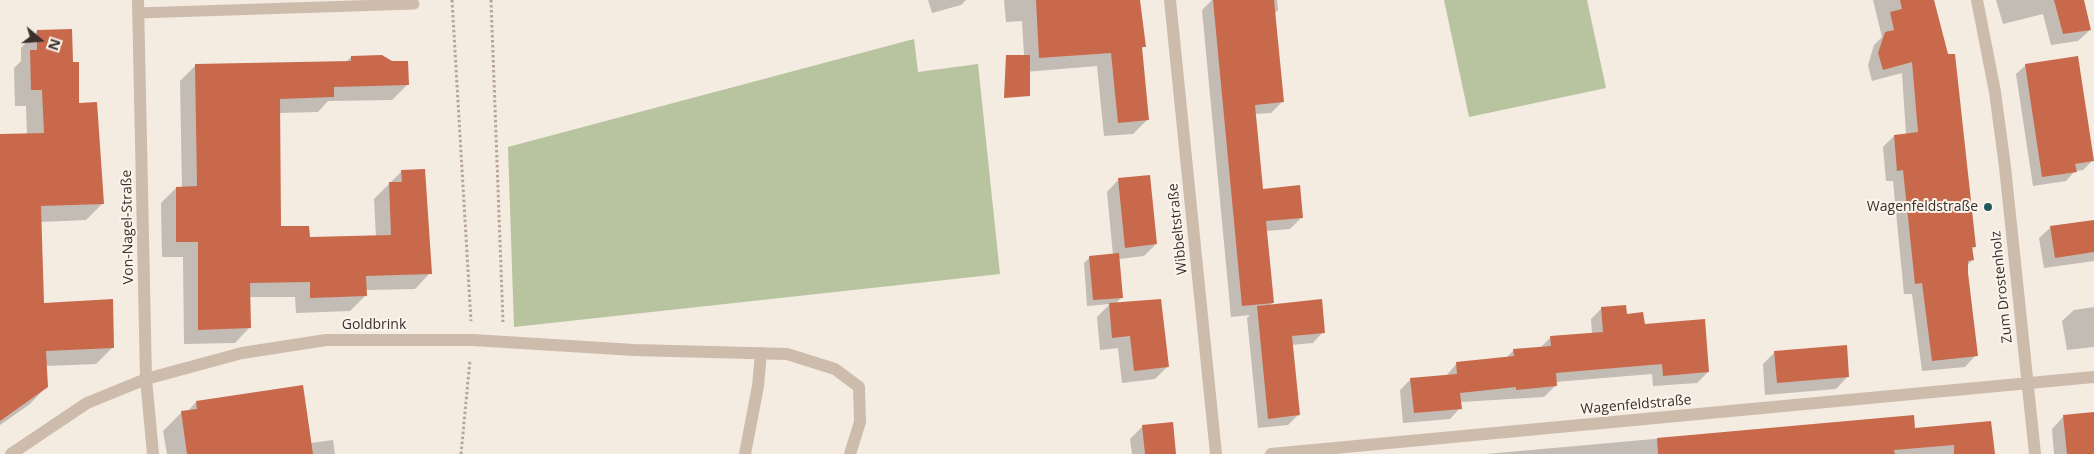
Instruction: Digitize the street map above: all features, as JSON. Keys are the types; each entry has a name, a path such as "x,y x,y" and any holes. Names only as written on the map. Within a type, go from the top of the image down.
{"street":[{"name":"Wibbeltstraße","path":"1170,0 1216,454"},
{"name":"Zum Drostenholz","path":"1977,0 1995,92 2005,168 2035,454"},
{"name":"Von-Nagel-Straße","path":"138,6 146,379 153,454"},
{"name":"Goldbrink","path":"11,454 87,403 146,379 242,353 326,340 504,340 634,350 787,354 834,369 859,387 860,422 850,454"},
{"path":"745,454 758,386 761,353"},
{"name":"Wagenfeldstraße","path":"1271,454 2094,377"}],"lane":[{"path":"138,6 414,4"}],"path":[{"path":"452,0 472,340 461,454"},
{"path":"492,0 504,340"}],"green space":[{"path":"1444,0 1587,0 1606,88 1469,117"},
{"path":"914,39 918,72 978,64 1000,274 514,327 508,147"}],"building":[{"path":"1036,0 1140,0 1146,47 1142,47 1149,120 1118,123 1111,53 1039,58"},
{"path":"1213,0 1274,0 1284,102 1255,105 1263,189 1300,185 1303,218 1266,221 1274,303 1242,306"},
{"path":"1900,0 1934,0 1948,54 1955,54 1976,247 1972,247 1974,260 1968,261 1968,273 1978,356 1932,361 1922,283 1915,284 1903,170 1897,171 1894,135 1918,132 1912,62 1883,70 1878,53 1885,32 1894,30 1890,12 1902,9"},
{"path":"2054,0 2084,0 2091,30 2063,34"},
{"path":"72,29 73,62 79,62 79,103 97,102 104,204 41,206 44,303 113,299 114,348 46,351 48,387 0,421 0,134 44,133 42,90 31,90 30,50 37,50 37,30"},
{"path":"382,55 392,61 408,61 409,85 334,87 334,97 280,99 281,226 309,226 310,237 391,235 389,182 402,182 401,170 425,169 432,274 366,276 367,296 310,298 310,282 250,283 251,328 198,330 198,242 176,242 176,187 197,186 195,64 351,61 351,56"},
{"path":"1006,55 1030,55 1030,96 1004,98"},
{"path":"2078,56 2094,161 2075,164 2077,172 2042,177 2025,64"},
{"path":"1150,175 1157,244 1125,248 1118,178"},
{"path":"2094,220 2094,252 2055,258 2050,226"},
{"path":"1119,253 1123,298 1093,300 1089,256"},
{"path":"1161,299 1169,367 1134,371 1130,336 1112,338 1109,303"},
{"path":"1322,299 1325,333 1292,336 1300,415 1268,419 1257,306"},
{"path":"1626,305 1627,314 1643,312 1645,324 1705,319 1709,372 1663,376 1662,364 1556,373 1557,386 1516,390 1516,387 1460,393 1462,409 1414,413 1410,378 1457,374 1456,362 1514,356 1513,349 1551,346 1550,336 1603,332 1601,307"},
{"path":"1847,345 1849,377 1777,383 1774,351"},
{"path":"303,385 313,454 187,454 181,411 197,409 196,401"},
{"path":"2094,412 2094,454 2067,454 2063,415"},
{"path":"1914,415 1915,428 1991,421 1995,454 1954,454 1954,445 1894,450 1895,454 1658,454 1657,438"},
{"path":"1173,422 1176,454 1145,454 1142,425"}],"place":[{"name":"Wagenfeldstraße","path":"1988,207"}]}
